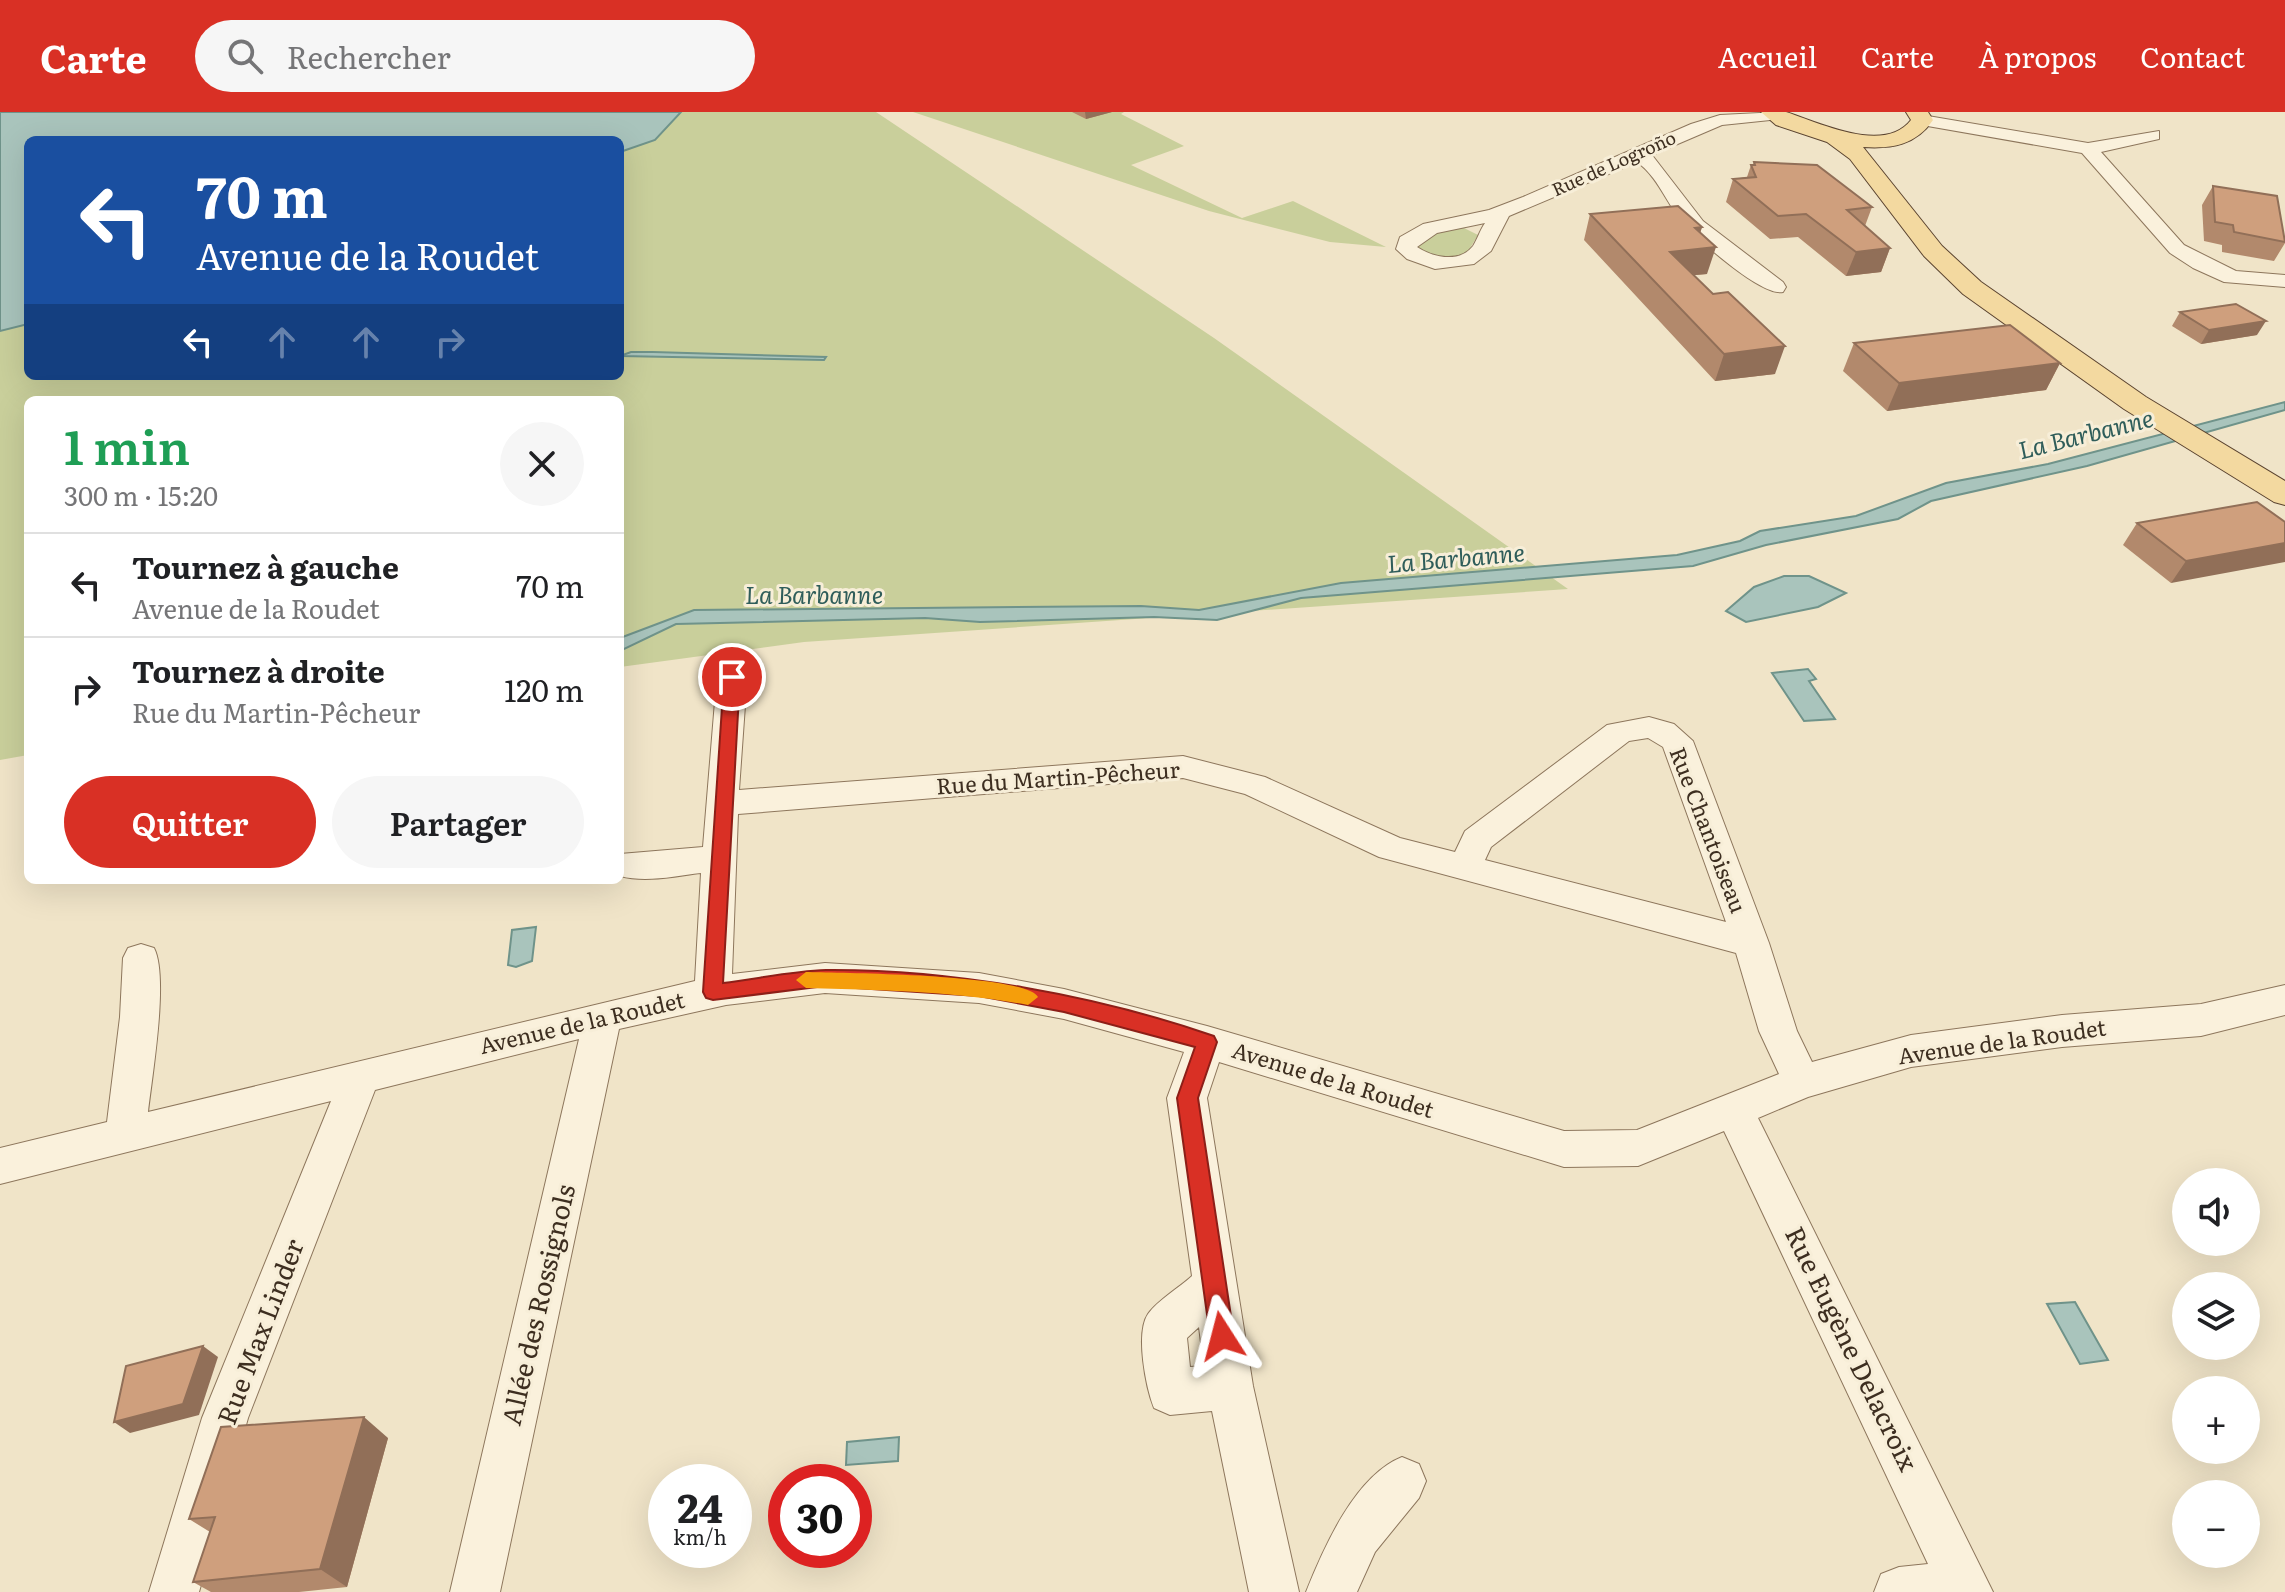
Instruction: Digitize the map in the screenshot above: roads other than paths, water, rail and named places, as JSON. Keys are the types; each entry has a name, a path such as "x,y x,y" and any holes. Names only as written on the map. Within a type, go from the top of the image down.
{"main road":[{"path":"1773,114 1810,132 1835,138 1874,141 1910,134 1920,128 1920,116"},
{"path":"1835,138 1858,154 1883,181 1933,251 1972,288 2135,403 2285,495"},
{"path":"1874,141 1876,162 1883,181"}],"street":[{"name":"Rue de Logroño","path":"1502,212 1477,256 1456,263 1423,260 1406,249 1407,241 1413,236 1461,220 1502,212 1720,120 1773,114"},
{"path":"1920,116 2088,149 2153,135"},
{"path":"2088,149 2177,249 2232,277 2285,281"},
{"path":"1637,154 1652,162 1679,207 1697,227 1775,287"},
{"path":"1461,220 1486,236"},
{"path":"713,992 732,677"},
{"name":"Rue Chantoiseau","path":"1465,867 1477,840 1618,733 1632,727 1650,727 1677,741 1751,943 1778,1031 1802,1082"},
{"name":"Rue du Martin-Pêcheur","path":"722,803 1183,767 1254,785 1391,848 1751,943"},
{"path":"625,865 654,866 720,858"},
{"path":"126,1134 139,1017 141,958"},
{"name":"Avenue de la Roudet","path":"0,1166 603,1017 713,992 825,978 979,988 1064,1004 1207,1042 1564,1149 1638,1148 1802,1082 1911,1051 2062,1031 2201,1020 2285,1000"},
{"name":"Allée des Rossignols","path":"475,1592 603,1017"},
{"path":"1207,1042 1187,1098 1230,1386 1274,1592"},
{"name":"Rue Max Linder","path":"174,1592 225,1418 361,1076"},
{"name":"Rue Eugène Delacroix","path":"1733,1108 1966,1589"},
{"path":"1213,1286 1164,1329 1170,1392 1230,1386"},
{"path":"1331,1592 1358,1535 1402,1481"},
{"path":"1899,1592 1966,1589"}],"water":[{"path":"0,112 681,112 655,140 624,151 624,136 24,136 24,325 0,331"},
{"path":"631,352 826,357 824,360 624,355"},
{"path":"2285,402 2285,410 2087,466 1931,501 1898,519 1766,545 1693,566 1301,598 1217,620 1154,617 980,622 925,618 676,624 624,649 624,636 694,610 1141,606 1199,610 1341,583 1677,555 1740,541 1760,531 1856,516 1946,483 2048,464"},
{"path":"1784,576 1809,576 1846,593 1818,607 1746,622 1726,611 1754,587"},
{"path":"1808,669 1816,679 1809,681 1835,719 1804,721 1772,673"},
{"path":"536,927 532,961 516,967 508,965 512,930"},
{"path":"2075,1302 2108,1360 2080,1364 2047,1304"},
{"path":"899,1437 898,1461 846,1464 847,1442"}],"water label":[{"name":"La Barbanne","path":"2086,435"},
{"name":"La Barbanne","path":"1456,559"},
{"name":"La Barbanne","path":"814,596"}]}
